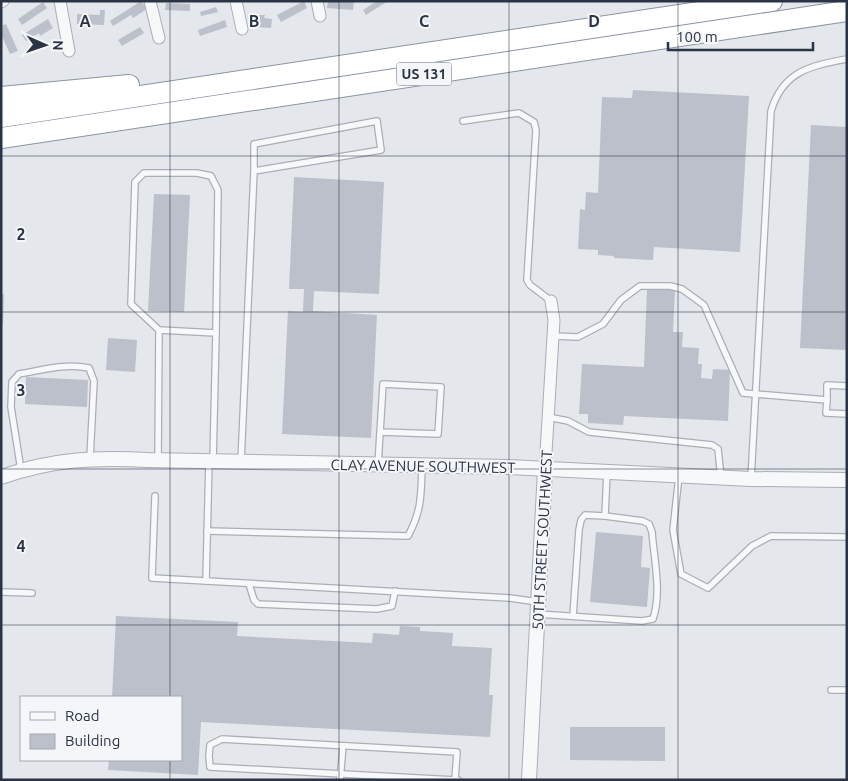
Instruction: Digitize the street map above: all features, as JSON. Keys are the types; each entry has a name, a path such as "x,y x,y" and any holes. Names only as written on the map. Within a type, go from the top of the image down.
{"highway":[{"name":"US 131","path":"1,117 772,1"},
{"name":"US 131","path":"1,138 847,11"},
{"path":"1,97 305,70"},
{"path":"1,148 167,114"}],"street":[{"path":"60,1 69,51"},
{"path":"150,1 159,38"},
{"path":"236,1 242,29"},
{"path":"317,1 320,16"},
{"name":"50TH STREET SOUTHWEST","path":"529,780 554,320 551,301"},
{"name":"CLAY AVENUE SOUTHWEST","path":"1,477 21,470 90,458 422,466 751,479 847,480"}],"lane":[{"path":"751,479 771,111 782,87 797,74 811,68 847,59"},
{"path":"463,121 519,113 534,122 536,130 527,280 530,285 551,301"},
{"path":"242,462 254,144 377,121 381,150 254,171"},
{"path":"206,582 216,333 218,190 211,176 197,173 144,173 135,182 131,304 159,330 216,333"},
{"path":"553,336 578,337 603,324 622,300 640,286 676,287 682,289 704,305 743,393 827,400"},
{"path":"158,460 159,330"},
{"path":"21,470 11,407 12,382 19,374 65,365 89,368 94,382 90,458"},
{"path":"378,465 380,432 383,384 441,387 438,434 380,432"},
{"path":"847,386 827,385 826,413 847,414"},
{"path":"548,417 568,421 589,432 712,445 718,449 721,478"},
{"path":"207,532 408,536 416,521 420,506 422,466"},
{"path":"605,516 607,472"},
{"path":"679,476 674,530 681,574 708,588 752,546 771,536 847,537"},
{"path":"155,496 152,578 510,598 538,608 573,616 642,621 653,618 658,605 652,532 649,524 643,521 585,515 581,520 579,530 573,616"},
{"path":"249,584 254,600 258,604 377,609 392,606 395,591"},
{"path":"1,592 32,593"},
{"path":"831,690 847,690"},
{"path":"222,739 458,752 457,780 341,777 210,767 210,745 222,739"},
{"path":"341,777 343,746"}],"building":[{"path":"141,1 147,9 133,18 131,15 113,26 110,21"},
{"path":"304,1 307,8 281,22 277,15"},
{"path":"328,1 354,1 353,10 327,8"},
{"path":"377,1 388,1 366,15 363,10"},
{"path":"43,2 47,8 22,25 18,19"},
{"path":"166,3 190,4 190,11 165,10"},
{"path":"216,7 218,12 201,16 200,12"},
{"path":"100,10 105,10 104,25 77,24 77,14 100,15"},
{"path":"253,15 265,15 264,18 272,19 271,28 253,27"},
{"path":"48,19 53,28 40,36 39,33 26,41 22,35"},
{"path":"225,20 227,27 200,36 198,30"},
{"path":"6,24 18,51 10,54 1,34 1,26"},
{"path":"140,27 144,33 122,46 118,40"},
{"path":"633,90 749,96 740,252 654,247 653,260 614,258 614,256 598,255 598,250 578,249 580,209 585,210 586,192 598,193 602,97 632,98"},
{"path":"811,125 847,127 847,350 800,348"},
{"path":"294,177 384,182 379,294 314,291 313,311 377,315 371,438 282,434 288,311 303,312 304,289 289,289"},
{"path":"154,194 190,195 184,312 148,311"},
{"path":"647,288 675,289 673,332 683,332 682,347 699,348 698,364 702,364 701,378 712,379 713,369 730,370 728,421 624,416 623,425 588,423 588,414 579,414 582,364 644,367"},
{"path":"1,294 4,294 3,325 1,325"},
{"path":"108,338 137,340 135,372 106,370"},
{"path":"26,377 88,380 87,407 25,404"},
{"path":"596,532 643,536 641,567 650,568 647,607 590,602"},
{"path":"116,616 238,622 237,636 372,643 373,633 399,635 400,626 420,627 420,631 453,633 452,646 492,648 489,695 493,695 490,737 201,722 198,775 108,770 109,761 182,761 182,696 112,696"},
{"path":"570,727 665,727 665,761 570,760"}]}
